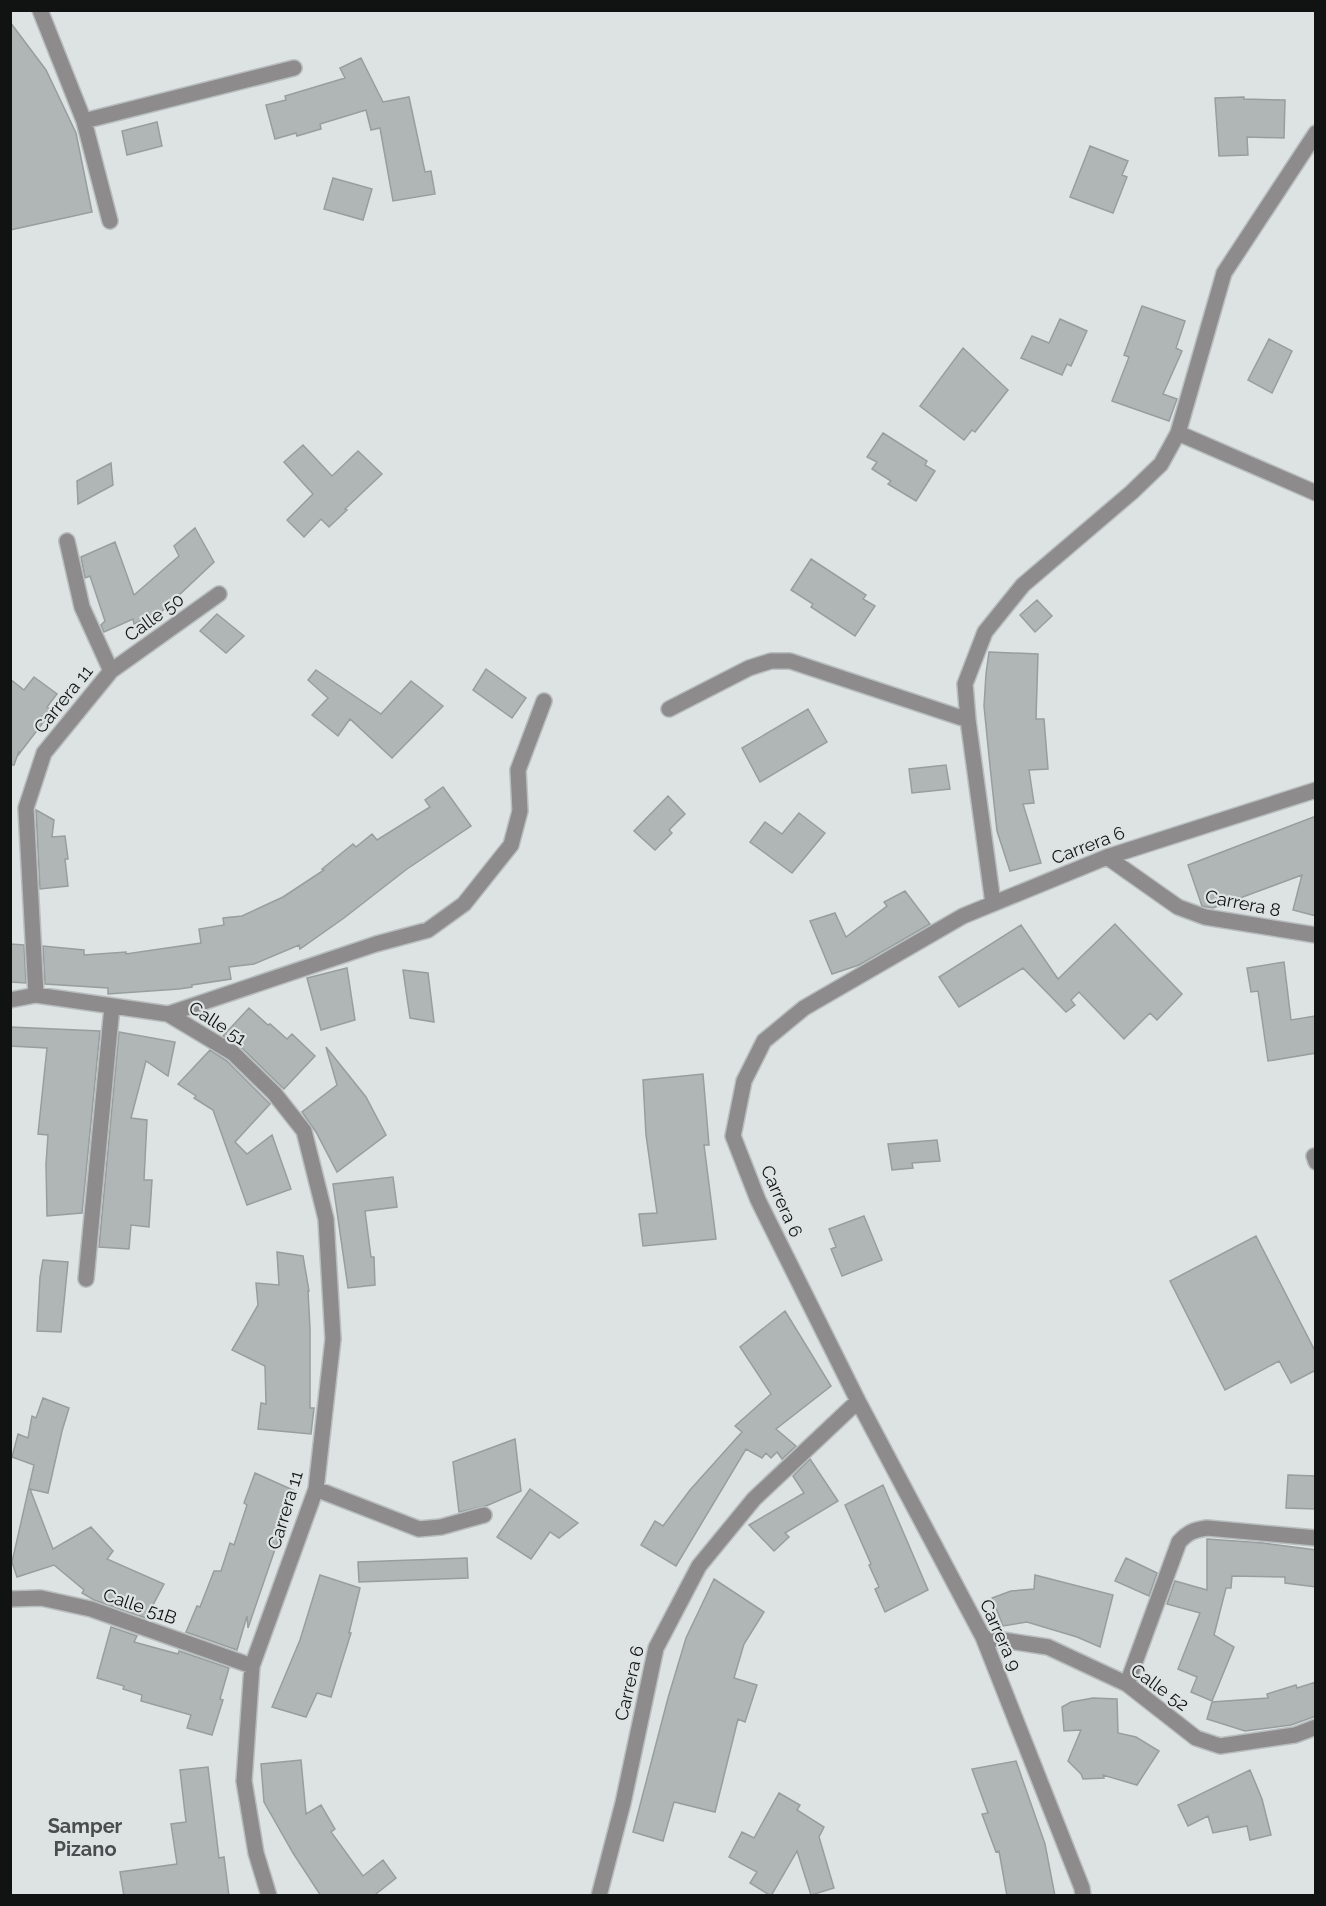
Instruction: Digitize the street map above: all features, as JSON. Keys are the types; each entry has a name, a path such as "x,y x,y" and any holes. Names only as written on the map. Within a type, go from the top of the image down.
{"street":[{"path":"40,10 84,121 110,221"},
{"path":"84,121 294,68"},
{"path":"993,903 965,684 985,632 1023,585 1132,492 1161,464 1178,433 1224,273 1316,133"},
{"path":"1178,433 1316,493"},
{"name":"Carrera 11","path":"36,995 26,808 44,753 111,671 82,607 67,541"},
{"name":"Calle 50","path":"111,671 219,594"},
{"path":"669,709 749,668 771,661 790,661 968,720"},
{"path":"168,1014 376,944 428,930 464,904 511,845 520,812 518,770 544,701"},
{"name":"Carrera 6","path":"599,1896 623,1803 656,1648 661,1638 699,1566 747,1508 858,1401 758,1200 733,1136 744,1081 764,1041 804,1008 963,916 1107,857 1316,790"},
{"name":"Carrera 8","path":"1107,857 1178,907 1196,914 1229,922 1316,935"},
{"name":"Calle 51","path":"10,1000 36,995 168,1014 233,1053 274,1093 304,1131"},
{"path":"86,1280 112,1007"},
{"name":"Carrera 11","path":"269,1896 256,1853 244,1781 252,1666 316,1489 333,1339 326,1219 304,1131"},
{"name":"Carrera 9","path":"858,1401 983,1637 1082,1888 1083,1896"},
{"path":"316,1489 419,1528 441,1527 484,1515"},
{"path":"1127,1684 1179,1542 1186,1533 1207,1528 1316,1538"},
{"name":"Calle 51B","path":"10,1599 41,1598 91,1609 252,1666"},
{"name":"Calle 52","path":"983,1637 1048,1647 1127,1684 1196,1738 1221,1746 1295,1735 1316,1727"}],"building":[{"path":"10,22 46,70 76,133 92,212 10,230"},
{"path":"361,58 383,102 409,97 425,172 431,171 435,194 393,201 380,128 371,130 366,110 320,124 321,129 275,139 266,105 286,100 285,96 345,78 340,68"},
{"path":"1244,97 1244,99 1285,100 1284,138 1247,137 1248,155 1219,156 1215,98"},
{"path":"157,122 162,146 127,155 122,131"},
{"path":"1090,146 1128,161 1122,175 1127,177 1113,213 1070,197"},
{"path":"333,178 372,189 363,220 324,209"},
{"path":"1142,306 1185,321 1176,348 1182,351 1163,394 1177,399 1169,421 1112,401 1129,357 1124,355"},
{"path":"1060,319 1087,331 1071,366 1067,364 1062,375 1021,358 1032,336 1049,343"},
{"path":"1269,339 1292,351 1272,393 1248,380"},
{"path":"963,348 1008,390 975,432 972,430 964,440 920,406"},
{"path":"883,433 927,461 925,465 935,471 916,501 888,484 891,481 872,469 877,462 867,457"},
{"path":"303,445 332,476 358,451 382,474 329,527 321,519 304,537 287,520 313,494 284,462"},
{"path":"111,463 113,485 78,504 77,481"},
{"path":"195,528 214,562 162,611 134,624 133,619 104,632 101,625 105,621 90,576 85,578 81,557 115,542 134,595 179,556 174,546"},
{"path":"811,559 866,595 863,599 875,606 855,636 811,607 813,604 791,590"},
{"path":"1037,600 1052,616 1035,632 1020,615"},
{"path":"217,614 244,636 226,653 200,631"},
{"path":"989,652 1038,654 1036,719 1044,719 1048,769 1029,770 1034,803 1023,804 1041,863 1010,871 997,831 984,706"},
{"path":"486,669 526,698 512,718 473,690"},
{"path":"316,670 381,714 411,681 443,706 392,758 350,719 338,736 312,715 328,698 308,680"},
{"path":"34,677 57,694 47,707 52,711 19,754 19,751 14,765 10,765 10,679 24,690"},
{"path":"808,709 827,742 760,782 742,748"},
{"path":"946,765 950,789 912,793 909,769"},
{"path":"443,787 471,826 407,869 300,949 299,945 254,964 229,967 231,979 179,989 108,994 108,988 45,984 43,946 84,950 84,955 126,952 126,954 201,943 199,929 224,925 223,918 242,916 283,897 324,870 322,869 353,844 356,847 372,834 377,840 430,807 425,800"},
{"path":"668,796 685,814 669,830 672,833 655,850 634,831"},
{"path":"36,810 54,820 52,837 65,836 68,886 40,889"},
{"path":"799,813 825,833 792,873 750,842 765,822 782,834"},
{"path":"1316,816 1316,916 1293,910 1302,875 1213,908 1202,906 1188,865"},
{"path":"905,891 930,924 859,965 832,974 810,921 835,913 846,937 887,906 884,902"},
{"path":"1115,924 1182,994 1157,1020 1150,1013 1124,1039 1079,992 1071,1000 1075,1005 1066,1012 1023,968 959,1007 939,977 1021,925 1058,979"},
{"path":"10,944 24,945 26,983 10,982"},
{"path":"1284,962 1291,1020 1316,1016 1316,1053 1268,1061 1258,991 1251,992 1247,968"},
{"path":"347,968 355,1020 321,1030 307,978"},
{"path":"403,970 428,973 434,1022 410,1018"},
{"path":"249,1008 287,1039 292,1034 315,1056 284,1089 240,1046 223,1036"},
{"path":"10,1027 100,1031 82,1213 47,1216 48,1135 38,1134 47,1048 10,1046"},
{"path":"119,1032 175,1042 168,1076 146,1061 131,1118 147,1120 144,1180 152,1180 149,1227 131,1225 129,1249 99,1247"},
{"path":"326,1047 366,1097 386,1135 337,1172 316,1132 302,1112 337,1085"},
{"path":"210,1050 227,1061 270,1104 235,1142 247,1154 272,1135 291,1189 247,1205 213,1110 178,1084"},
{"path":"703,1074 709,1145 704,1145 716,1239 643,1246 639,1214 657,1213 646,1135 643,1080"},
{"path":"937,1140 940,1161 912,1163 913,1168 892,1170 888,1144"},
{"path":"393,1177 397,1207 365,1211 371,1257 374,1257 375,1285 348,1288 333,1184"},
{"path":"864,1216 882,1260 842,1276 831,1249 836,1247 829,1229"},
{"path":"1256,1236 1316,1353 1316,1370 1291,1383 1279,1361 1225,1390 1170,1281"},
{"path":"277,1252 303,1256 309,1291 310,1408 314,1408 311,1434 258,1429 261,1403 266,1404 265,1366 232,1350 258,1305 256,1283 279,1285"},
{"path":"43,1260 68,1262 61,1332 37,1331"},
{"path":"785,1311 831,1386 776,1429 796,1446 782,1459 777,1452 771,1458 766,1453 762,1458 746,1449 676,1566 641,1545 655,1521 663,1526 690,1490 742,1432 735,1426 771,1394 740,1347"},
{"path":"43,1398 69,1408 48,1493 30,1489 53,1549 91,1527 113,1551 107,1559 164,1584 146,1618 94,1600 82,1593 84,1590 54,1565 17,1577 12,1562 34,1465 12,1457 18,1434 28,1438 32,1416 36,1418"},
{"path":"515,1439 521,1491 486,1506 459,1512 453,1462"},
{"path":"810,1459 838,1501 785,1533 789,1537 774,1551 749,1525 804,1493 793,1476"},
{"path":"255,1473 295,1491 248,1628 247,1616 237,1650 186,1632 197,1606 200,1607 214,1571 221,1571 230,1543 234,1545 247,1505 244,1503"},
{"path":"1288,1475 1316,1476 1316,1509 1286,1508"},
{"path":"883,1485 928,1590 885,1612 875,1589 879,1587 869,1565 871,1564 845,1505"},
{"path":"530,1489 578,1523 559,1538 550,1532 531,1559 497,1537"},
{"path":"1207,1539 1316,1550 1316,1587 1285,1583 1285,1577 1232,1576 1231,1588 1226,1588 1214,1635 1234,1647 1212,1701 1191,1692 1197,1677 1178,1669 1200,1613 1167,1604 1175,1581 1207,1590"},
{"path":"467,1558 468,1578 359,1582 358,1562"},
{"path":"1126,1558 1157,1573 1149,1596 1115,1581"},
{"path":"320,1575 360,1588 349,1633 351,1633 331,1697 317,1693 306,1717 272,1707 300,1640"},
{"path":"1035,1575 1113,1595 1100,1647 1077,1637 1027,1622 1003,1626 992,1598 1011,1591 1034,1589"},
{"path":"714,1579 764,1612 744,1644 734,1678 757,1685 745,1722 738,1719 715,1812 674,1802 663,1841 633,1832 686,1638"},
{"path":"111,1627 137,1636 134,1642 178,1654 179,1651 229,1668 220,1699 223,1700 212,1735 187,1728 191,1715 141,1701 142,1695 123,1689 124,1686 97,1678"},
{"path":"1316,1682 1316,1716 1291,1725 1245,1731 1207,1719 1212,1702 1268,1698 1267,1694 1296,1685 1297,1688"},
{"path":"1093,1698 1117,1699 1118,1733 1136,1737 1159,1751 1137,1785 1103,1775 1104,1778 1083,1779 1068,1761 1081,1730 1064,1731 1062,1707 1071,1702"},
{"path":"301,1760 306,1814 321,1805 335,1829 331,1832 363,1876 383,1860 396,1878 376,1894 378,1896 321,1896 264,1802 261,1764"},
{"path":"1016,1761 1045,1844 1055,1896 1007,1896 999,1851 996,1852 982,1814 988,1813 972,1769"},
{"path":"208,1767 219,1858 224,1857 229,1896 124,1896 120,1872 177,1864 171,1824 186,1822 180,1770"},
{"path":"1250,1770 1262,1799 1271,1835 1250,1840 1247,1826 1213,1833 1208,1816 1188,1826 1178,1805"},
{"path":"779,1793 800,1805 797,1810 824,1827 819,1837 834,1888 811,1895 797,1851 771,1896 750,1883 757,1872 729,1857 742,1832 754,1838"}],"district":[{"name":"Samper Pizano","path":"85,1838"}]}
